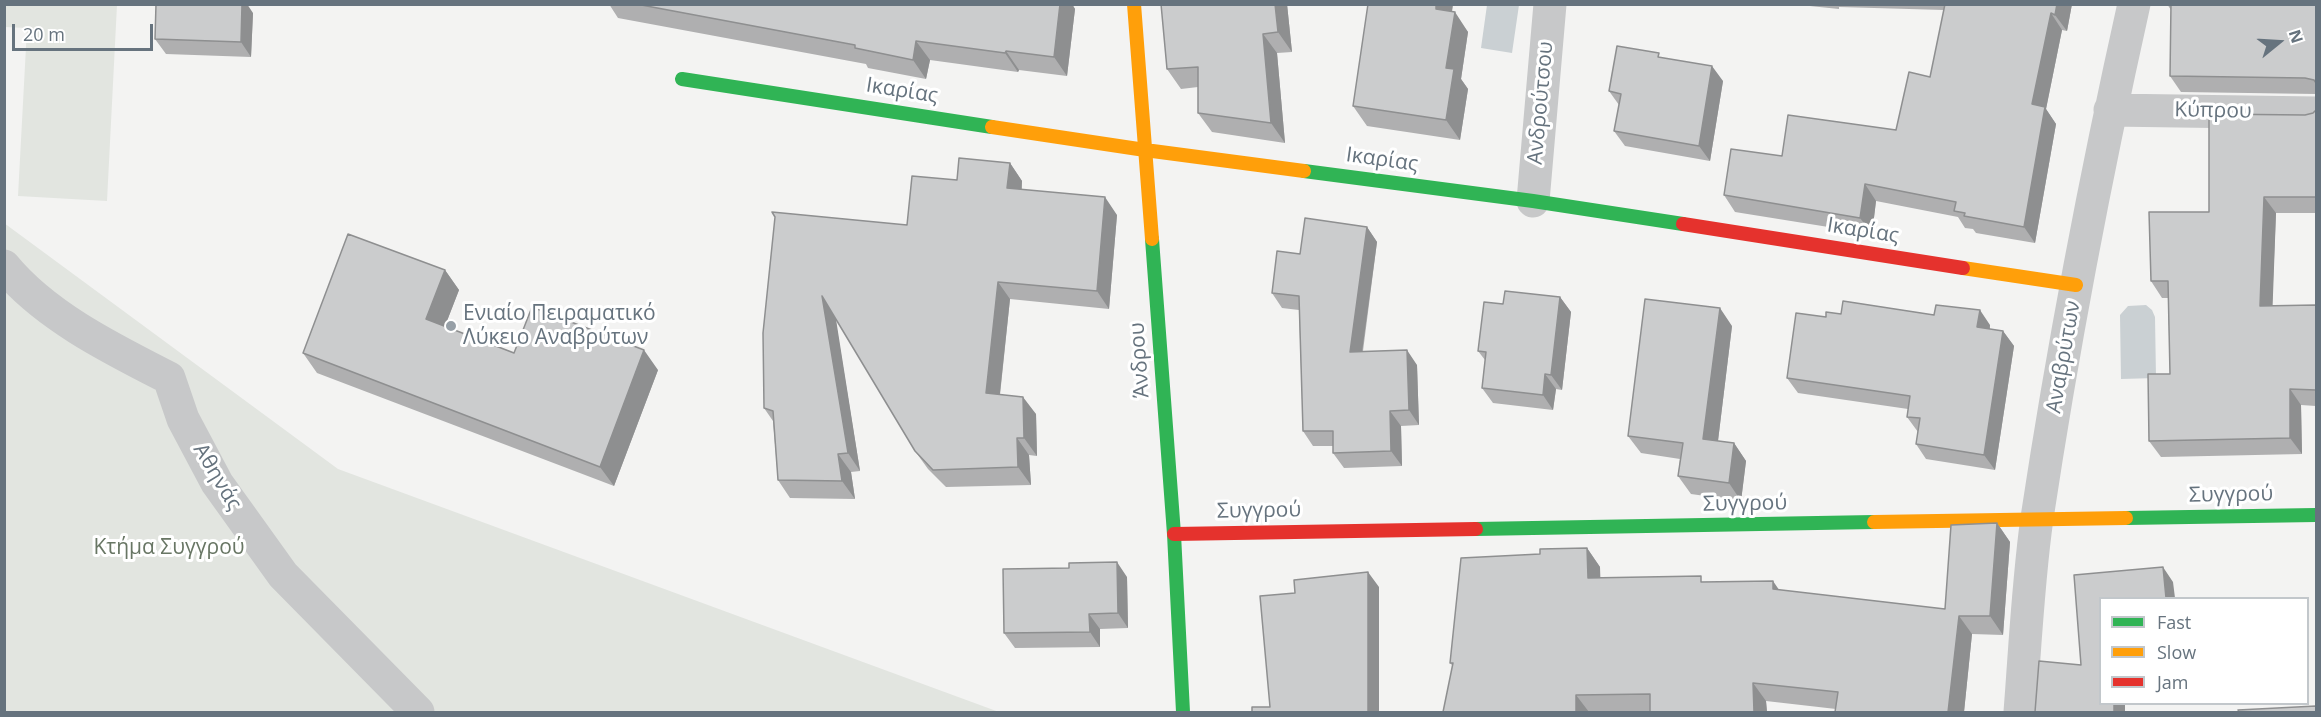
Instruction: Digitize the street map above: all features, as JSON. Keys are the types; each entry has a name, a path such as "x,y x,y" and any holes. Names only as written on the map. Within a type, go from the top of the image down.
{"main road":[{"name":"Άνδρου","path":"1134,4 1174,534 1183,712"},
{"name":"Ικαρίας","path":"682,79 1145,150 1533,201 2076,285"},
{"name":"Συγγρού","path":"1174,534 2316,515"}],"street":[{"name":"Ανδρούτσου","path":"1533,201 1550,4"},
{"name":"Αναβρύτων","path":"2020,712 2037,520 2076,285 2110,110 2134,4"},
{"name":"Κύπρου","path":"2110,110 2316,112"},
{"name":"Αθηνάς","path":"4,266 30,294 66,320 169,378 183,419 217,483 283,575 418,712"}],"green space":[{"path":"5,4 117,5 107,201 18,196 27,28 5,27"},
{"name":"Κτήμα Συγγρού","path":"4,223 338,469 999,712 5,712"}],"shaded area":[{"path":"1487,5 1519,5 1512,53 1481,48"},
{"path":"2146,305 2155,317 2156,378 2121,379 2120,315 2128,306"}],"building":[{"path":"156,4 242,4 241,42 155,39"},
{"path":"636,4 1060,4 1054,57 916,41 913,60 855,48 855,45"},
{"path":"1161,4 1275,4 1278,32 1263,34 1271,123 1198,113 1198,67 1167,69"},
{"path":"1368,4 1436,4 1436,9 1455,12 1446,68 1454,69 1446,120 1353,106"},
{"path":"1945,4 2057,4 2055,15 2051,13 2032,104 2045,107 2024,227 1964,216 1965,213 1954,211 1956,202 1865,184 1860,218 1724,195 1731,149 1782,156 1788,115 1896,130 1909,72 1930,77"},
{"path":"2171,4 2316,4 2316,83 2314,80 2305,78 2170,76"},
{"path":"1617,46 1659,53 1658,57 1712,66 1699,146 1614,131 1621,94 1609,91"},
{"path":"2316,110 2316,197 2264,197 2260,306 2316,305 2316,390 2290,389 2290,438 2149,441 2148,374 2170,374 2168,281 2151,281 2149,212 2209,212 2209,114 2305,115"},
{"path":"959,158 1010,163 1007,188 1105,197 1097,291 998,282 986,393 1023,397 1024,438 1017,438 1018,467 933,470 915,451 822,296 848,453 838,454 842,481 778,480 773,411 764,408 763,333 775,217 772,212 907,225 912,176 957,180"},
{"path":"1305,218 1367,227 1350,352 1407,350 1409,410 1390,411 1391,451 1333,453 1333,431 1303,431 1299,296 1272,293 1277,251 1300,254"},
{"path":"348,234 445,270 426,319 514,353 532,307 644,350 600,467 303,353"},
{"path":"1505,291 1560,297 1551,375 1545,374 1543,395 1482,388 1486,352 1478,351 1484,302 1503,304"},
{"path":"1645,299 1720,308 1703,439 1734,443 1729,483 1678,476 1683,443 1628,436"},
{"path":"1843,301 1934,315 1936,305 1980,310 1977,327 2003,331 1984,455 1916,444 1920,418 1907,417 1910,396 1787,378 1796,313 1826,317 1826,312 1841,314"},
{"path":"1997,523 1990,616 1959,616 1948,712 1835,712 1838,692 1753,683 1754,712 1650,712 1650,694 1576,695 1576,712 1443,712 1453,663 1450,663 1461,558 1540,554 1540,549 1587,548 1588,578 1701,576 1701,582 1773,581 1773,589 1945,609 1951,525"},
{"path":"1117,562 1118,613 1089,614 1090,632 1004,633 1003,569 1069,568 1069,563"},
{"path":"2163,567 2166,597 2099,597 2099,705 2114,705 2114,712 2035,712 2039,661 2081,665 2074,575"},
{"path":"1368,572 1368,712 1252,712 1252,707 1270,707 1260,596 1295,593 1294,580"},
{"path":"2316,706 2316,712 2239,712 2238,710"}],"traffic: fast":[{"path":"682,79 992,127"},
{"path":"1304,171 1533,201 1683,224"},
{"path":"1152,239 1174,534 1183,712"},
{"path":"2126,518 2316,515"},
{"path":"1476,529 1874,522"}],"traffic: slow":[{"path":"1134,4 1152,239"},
{"path":"992,127 1304,171"},
{"path":"1963,268 2076,285"},
{"path":"1874,522 2126,518"}],"traffic: jam":[{"path":"1683,224 1963,268"},
{"path":"1174,534 1476,529"}],"place":[{"name":"Ενιαίο Πειραματικό Λύκειο Αναβρύτων","path":"451,326"}]}
